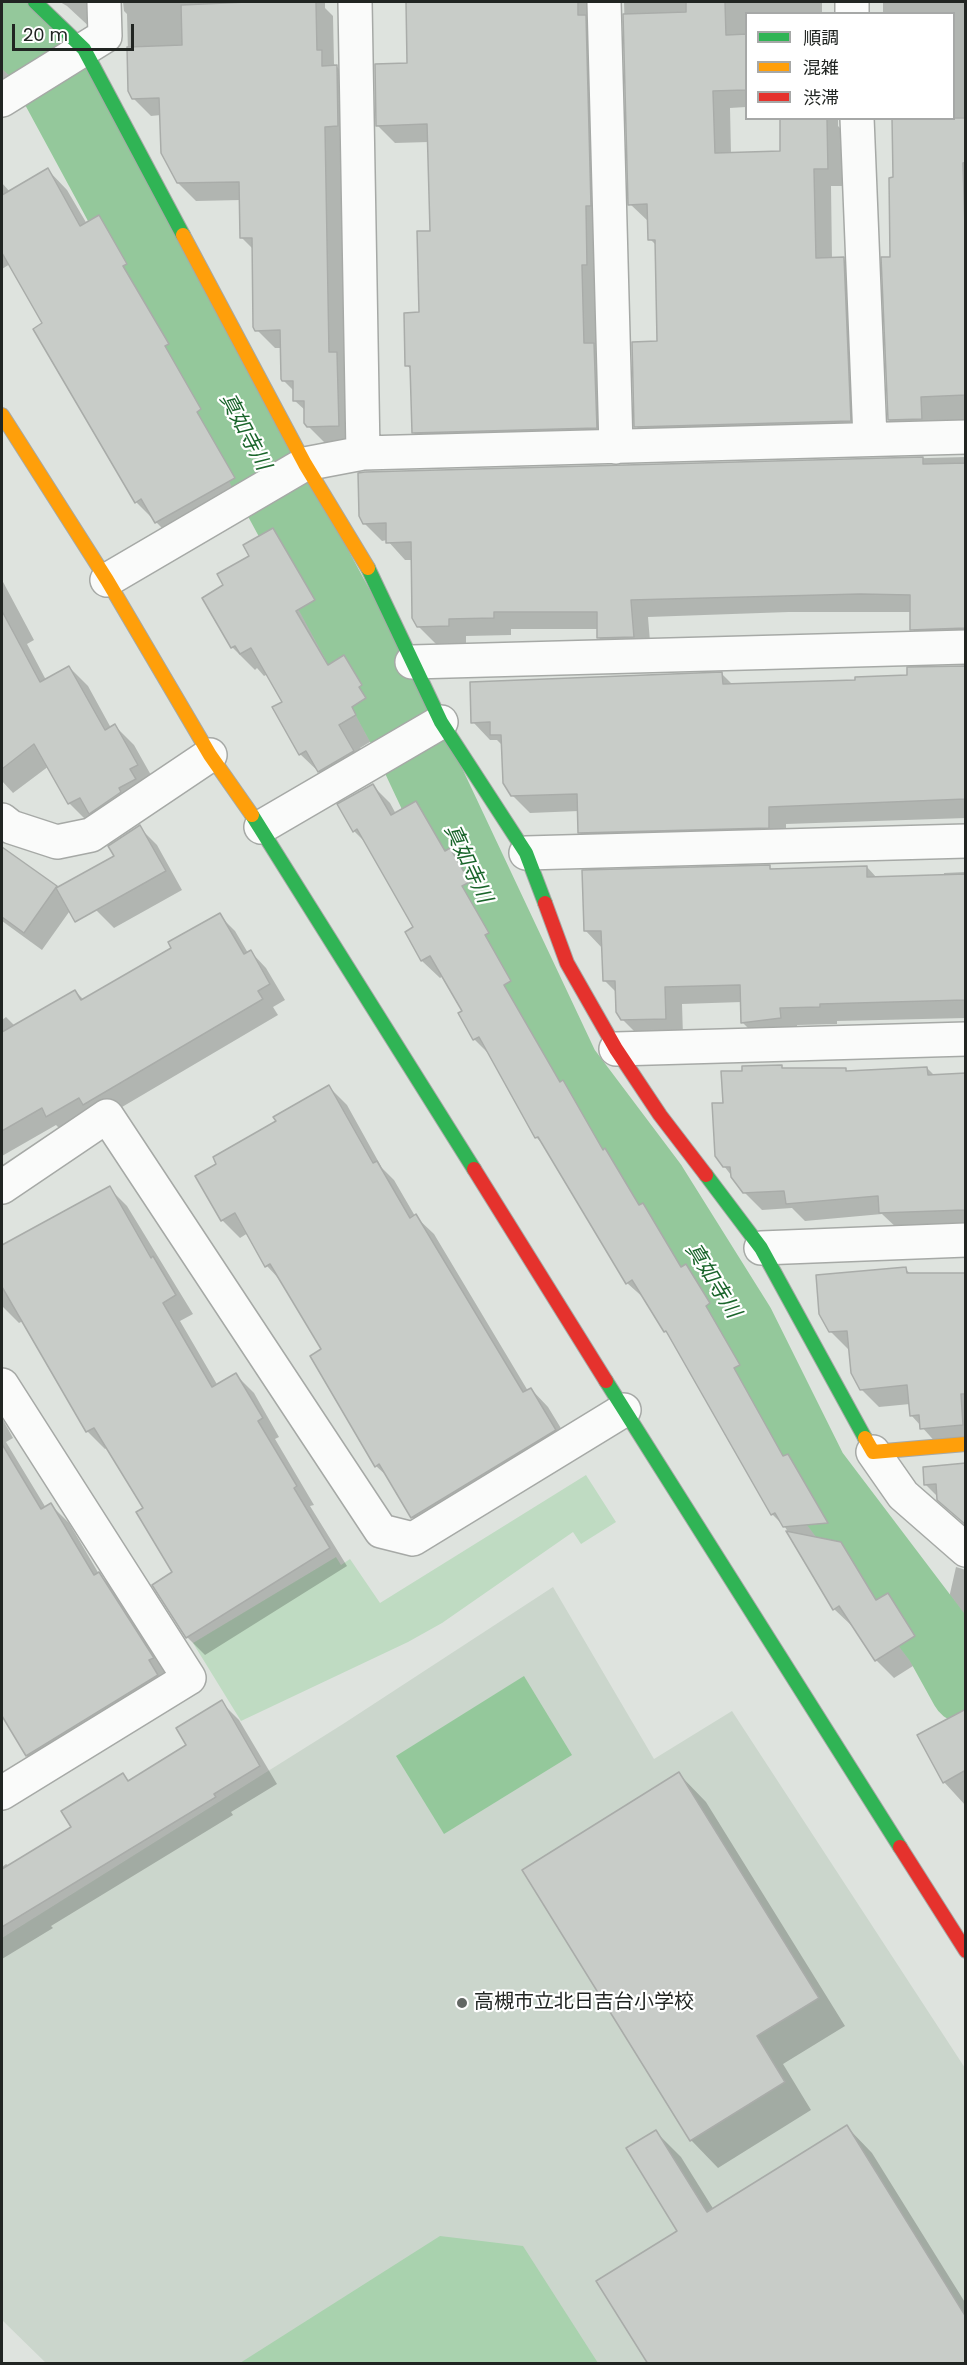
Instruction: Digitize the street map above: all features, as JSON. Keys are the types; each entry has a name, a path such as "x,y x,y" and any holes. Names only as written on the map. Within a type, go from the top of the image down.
{"street":[{"path":"35,2 84,49 305,464 367,566 441,722 526,853 567,963 616,1049 660,1114 761,1248 873,1452 903,1494 966,1550"},
{"path":"2,100 105,36 104,2"},
{"path":"355,2 363,453"},
{"path":"604,2 616,447"},
{"path":"857,120 870,439"},
{"path":"2,415 106,580 210,755 261,827 624,1410 966,1951"},
{"path":"106,580 305,464 363,453 966,437"},
{"path":"412,662 966,647"},
{"path":"261,827 441,722"},
{"path":"2,820 11,827 57,842 91,835 210,755"},
{"path":"526,853 966,842"},
{"path":"616,1049 966,1039"},
{"path":"2,1187 107,1116 381,1531 413,1539 624,1410"},
{"path":"761,1248 966,1240"},
{"path":"2,1385 189,1678 2,1793"},
{"path":"873,1452 966,1444"}],"shaded area":[{"path":"586,1475 616,1522 581,1544 573,1532 442,1623 408,1642 241,1721 193,1643 336,1557 341,1565 350,1559 380,1603"},
{"name":"高槻市立北日吉台小学校","path":"553,1587 654,1759 732,1711 965,2068 965,2363 47,2364 2,2320 2,1938 343,1724"},
{"path":"524,1676 572,1755 444,1834 396,1756"},
{"path":"440,2236 523,2246 598,2363 240,2363"}],"building":[{"path":"316,2 317,50 322,50 322,66 337,65 338,126 325,127 329,352 337,352 339,426 307,427 304,423 304,401 293,401 293,381 282,381 281,379 280,330 255,331 253,327 252,238 240,238 239,182 177,183 161,153 159,98 132,99 128,91 127,47 182,45 181,5"},
{"path":"406,2 578,2 578,15 586,15 591,206 586,206 587,265 582,265 584,343 594,343 597,428 412,433 410,366 405,366 404,313 419,312 417,231 430,231 427,124 376,126 375,64 407,63"},
{"path":"686,2 725,2 726,35 745,34 745,90 713,91 715,153 780,151 780,120 827,120 828,169 814,169 816,258 844,257 851,421 634,427 632,342 657,341 655,240 648,240 647,204 628,205 623,14 686,12"},
{"path":"966,118 966,162 963,163 966,395 921,397 922,419 888,420 881,257 890,257 889,178 893,177 892,120"},
{"path":"48,168 80,226 99,215 127,264 123,266 169,344 165,346 201,409 197,412 235,478 155,523 141,499 135,503 33,329 42,323 2,253 2,195"},
{"path":"923,457 923,464 966,463 966,628 910,630 910,595 860,594 631,600 634,637 597,638 597,612 494,612 494,618 449,619 449,626 417,627 412,618 411,542 386,543 386,523 363,524 359,516 358,473 365,472"},
{"path":"273,528 315,600 296,611 328,665 344,655 362,685 359,687 366,698 352,707 356,715 339,725 354,751 318,772 306,751 299,755 272,707 282,702 251,648 240,654 235,646 231,648 202,598 223,585 217,574 249,556 243,545"},
{"path":"2,611 40,682 69,666 105,730 115,724 138,765 130,769 136,779 119,788 121,792 89,814 80,798 68,804 34,744 2,769"},
{"path":"966,666 966,799 769,807 769,828 578,833 577,794 511,796 503,783 501,735 490,735 490,722 471,723 470,682 722,672 723,684 855,680 855,677 907,675 907,667"},
{"path":"373,784 391,815 416,801 445,851 450,848 470,882 462,886 489,933 485,935 511,981 504,985 560,1082 563,1080 603,1150 605,1148 639,1205 643,1203 681,1267 686,1264 710,1303 706,1306 740,1365 734,1368 783,1456 788,1454 828,1523 783,1527 775,1513 771,1515 666,1331 664,1332 632,1280 626,1284 538,1137 535,1138 479,1037 473,1040 458,1013 462,1011 430,956 421,961 405,932 413,927 357,829 353,832 337,804"},
{"path":"140,825 166,871 75,922 56,888 114,856 108,846"},
{"path":"2,847 57,886 24,933 2,917"},
{"path":"770,865 770,869 867,866 867,877 966,874 966,1000 820,1004 820,1007 780,1008 781,1018 741,1023 740,985 665,987 666,1019 621,1020 616,1012 615,981 603,981 601,931 584,931 582,870"},
{"path":"220,913 244,954 251,950 270,984 258,991 263,999 83,1105 79,1098 46,1117 42,1108 2,1131 2,1032 75,990 81,1000 171,948 168,942"},
{"path":"782,1065 782,1068 846,1068 846,1071 927,1067 928,1075 966,1073 966,1210 879,1213 878,1196 786,1204 784,1191 743,1193 731,1177 730,1167 723,1167 715,1156 712,1103 723,1103 721,1071 742,1071 742,1066"},
{"path":"329,1085 373,1163 377,1161 410,1218 416,1214 523,1392 531,1388 556,1430 411,1518 379,1464 375,1467 310,1356 321,1349 270,1264 265,1267 235,1213 221,1221 195,1176 216,1164 213,1157 276,1121 273,1117"},
{"path":"110,1186 151,1258 153,1256 176,1295 163,1303 212,1387 236,1373 263,1418 258,1421 297,1486 294,1488 330,1548 186,1638 152,1585 172,1572 136,1512 143,1508 94,1428 86,1432 2,1287 2,1245"},
{"path":"906,1267 907,1273 966,1273 966,1394 961,1394 963,1425 920,1429 919,1415 910,1416 907,1385 860,1390 851,1373 847,1331 829,1332 819,1314 816,1275"},
{"path":"2,1444 41,1509 51,1503 94,1575 99,1572 154,1658 149,1660 158,1675 26,1756 2,1716"},
{"path":"966,1463 966,1525 937,1500 936,1484 924,1485 923,1467"},
{"path":"786,1531 841,1542 876,1600 888,1593 915,1636 875,1661 839,1606 833,1610"},
{"path":"222,1700 260,1766 214,1794 216,1797 2,1927 2,1869 71,1827 61,1811 123,1773 128,1781 186,1745 176,1728"},
{"path":"966,1709 966,1770 943,1783 917,1735"},
{"path":"679,1772 819,1998 757,2036 785,2082 690,2141 522,1870"},
{"path":"847,2125 966,2317 966,2364 648,2364 596,2281 677,2231 626,2148 656,2130 707,2212"}],"waterway":[{"name":"真如寺川","path":"2,20 38,53 402,725 564,1069 652,1186 739,1325 812,1472 940,1641 966,1688"}],"traffic: fast":[{"path":"35,2 84,49 183,235"},
{"path":"368,568 441,722 526,853 545,903"},
{"path":"252,815 474,1169"},
{"path":"706,1175 761,1248 865,1438"},
{"path":"606,1381 900,1847"}],"traffic: slow":[{"path":"183,235 305,464 368,568"},
{"path":"2,415 107,580 210,755 252,815"},
{"path":"865,1438 873,1452 966,1444"}],"traffic: jam":[{"path":"545,903 567,963 616,1049 660,1115 706,1175"},
{"path":"474,1169 606,1381"},
{"path":"900,1847 966,1951"}],"place":[{"name":"高槻市立北日吉台小学校","path":"462,2003"}]}
